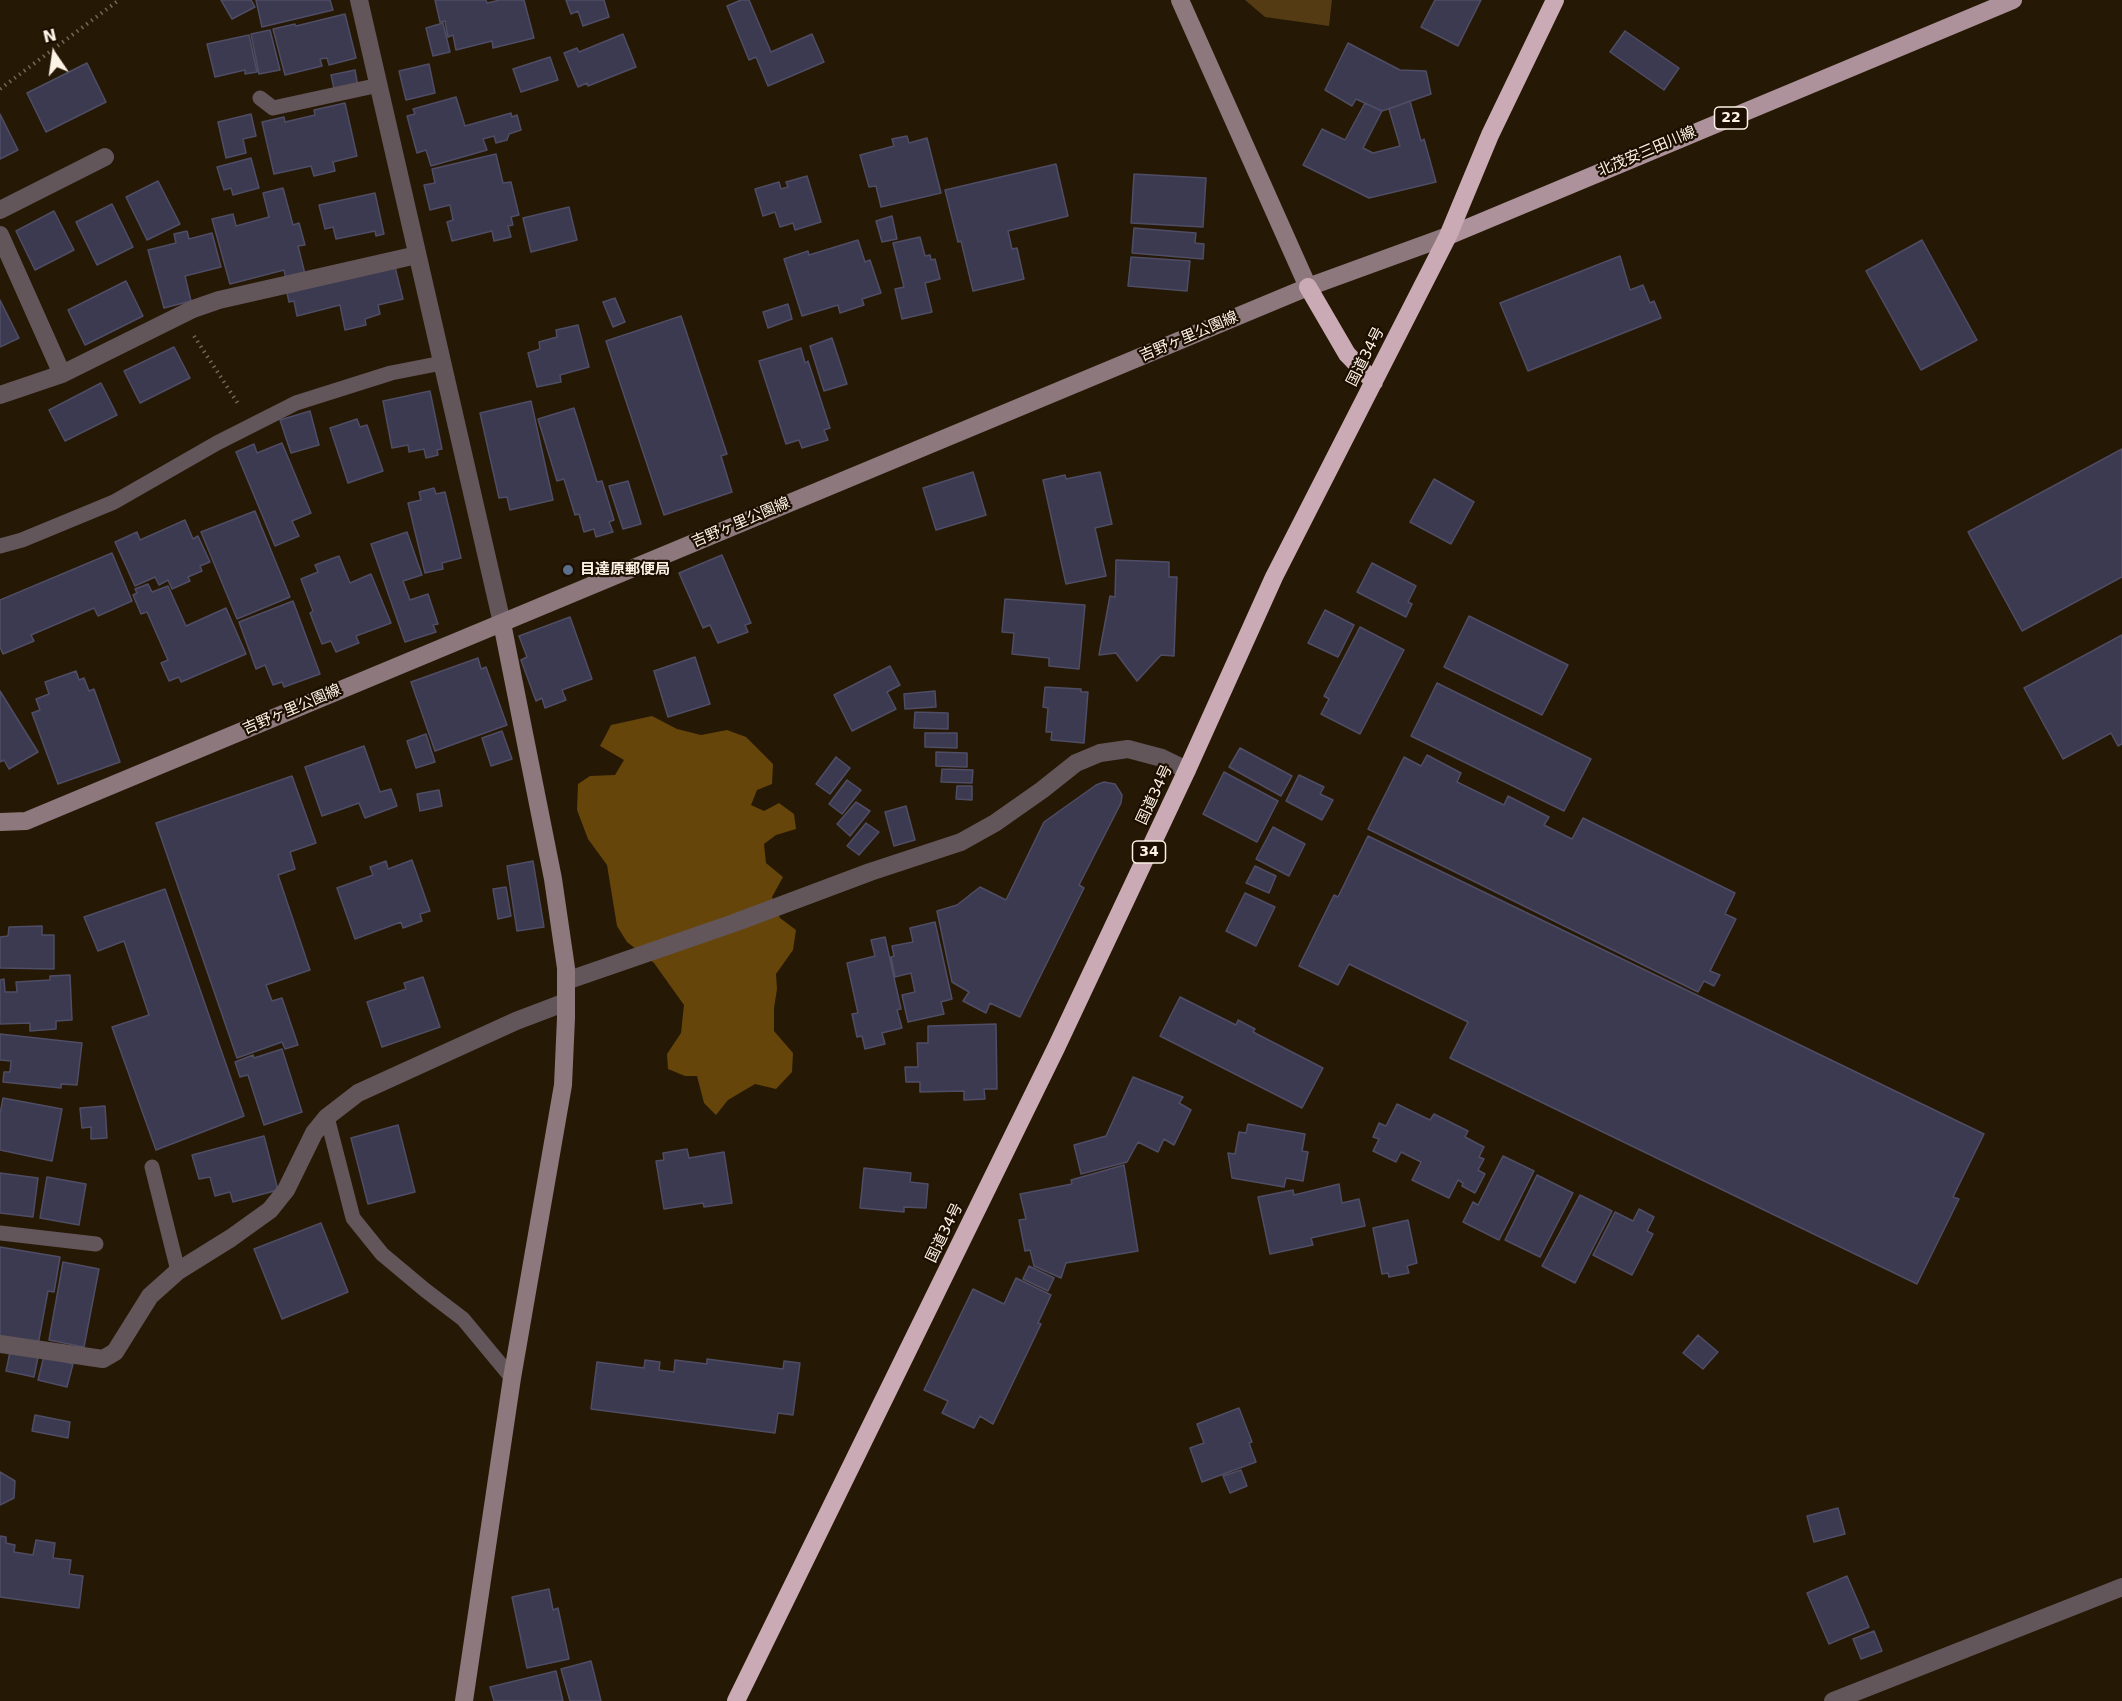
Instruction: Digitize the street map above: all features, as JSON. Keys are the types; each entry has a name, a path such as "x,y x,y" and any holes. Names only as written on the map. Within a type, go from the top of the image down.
{"highway":[{"name":"国道34号","path":"736,1701 1056,1048 1187,770 1274,577 1448,236 1490,135 1555,0"},
{"path":"1308,287 1347,354 1374,382"}],"main road":[{"path":"1180,0 1308,287"},
{"name":"北茂安三田川線","path":"1448,236 2013,0"},
{"name":"吉野ヶ里公園線","path":"0,822 26,821 1308,287 1448,236"},
{"path":"464,1701 512,1378 563,1085 566,1002 566,968 553,879 502,623"}],"street":[{"path":"359,0 502,623"},
{"path":"0,210 105,157"},
{"path":"0,235 62,374"},
{"path":"0,395 62,374 193,309 219,300 417,255"},
{"path":"566,981 734,923 870,872 961,842 995,823 1076,763 1100,753 1128,748 1162,758 1187,770"},
{"path":"0,1344 103,1359 115,1352 150,1296 178,1271 270,1210 286,1190 314,1133 327,1117 358,1093 516,1021 566,1002"},
{"path":"1833,1701 2122,1587"}],"lane":[{"path":"260,98 273,108 379,85"},
{"path":"0,546 22,540 114,502 217,443 296,403 391,373 442,363"},
{"path":"327,1117 353,1218 382,1254 463,1319 512,1378"},
{"path":"152,1167 178,1271"},
{"path":"0,1233 96,1244"}],"path":[{"path":"0,88 119,0"},
{"path":"193,309 190,329 253,426"}],"shaded area":[{"path":"1245,0 1332,0 1329,26 1265,17"},
{"path":"652,716 677,729 701,735 727,730 746,737 773,764 772,784 757,790 751,805 764,811 779,803 794,814 796,829 776,835 764,844 766,863 783,877 772,897 780,918 796,930 793,950 776,974 777,989 774,1008 774,1031 793,1053 792,1072 776,1089 755,1084 728,1100 716,1115 704,1103 697,1076 685,1076 668,1069 667,1054 681,1033 684,1005 654,963 627,942 617,926 607,865 588,839 577,810 578,784 590,776 615,775 624,760 600,746 611,725"}],"building":[{"path":"221,0 251,0 255,7 232,19"},
{"path":"256,0 330,0 333,10 262,27"},
{"path":"435,0 486,0 487,3 500,0 524,0 534,38 493,48 492,41 456,50 453,35 448,37 445,21 440,22"},
{"path":"566,0 604,0 609,17 583,26 578,11 571,14"},
{"path":"741,0 749,0 771,52 812,34 824,62 768,86 756,57 749,60 727,6"},
{"path":"1435,0 1481,0 1458,46 1421,27"},
{"path":"345,14 356,58 329,65 327,58 320,59 322,66 285,75 273,29"},
{"path":"443,23 450,52 433,56 426,28"},
{"path":"270,30 280,70 259,74 251,34"},
{"path":"1625,31 1679,68 1664,90 1610,52"},
{"path":"623,34 636,67 588,86 587,83 578,87 564,53 577,48 579,52"},
{"path":"249,35 257,72 245,74 245,70 215,77 207,44"},
{"path":"1348,43 1400,70 1426,71 1431,94 1382,111 1356,99 1352,106 1325,90"},
{"path":"550,57 558,80 521,92 513,69"},
{"path":"87,63 106,102 46,132 27,93"},
{"path":"429,64 435,93 406,100 399,71"},
{"path":"355,70 358,87 335,93 331,75"},
{"path":"456,97 465,126 511,113 512,117 517,115 521,130 509,134 507,140 496,143 494,136 483,139 487,150 431,166 426,150 417,153 407,116 415,114 413,109"},
{"path":"1410,101 1436,182 1369,198 1303,165 1322,129 1345,140 1365,103 1382,111 1363,148 1373,153 1400,146 1389,109"},
{"path":"345,103 357,156 333,162 335,171 314,176 311,166 274,174 262,122 284,117 285,122 315,115 314,110"},
{"path":"0,114 18,150 0,159"},
{"path":"251,114 256,136 243,139 246,153 226,158 218,122"},
{"path":"907,136 909,143 927,138 941,193 881,207 876,186 869,187 860,155 894,146 892,139"},
{"path":"496,154 503,183 511,182 519,215 511,217 513,225 508,226 511,237 494,241 492,231 452,241 447,222 453,220 450,205 430,210 424,185 435,183 432,169"},
{"path":"251,158 259,188 233,195 231,188 224,190 217,167"},
{"path":"1056,164 1068,216 1008,231 1012,249 1017,248 1024,279 973,291 945,190"},
{"path":"1134,174 1206,178 1203,227 1131,223"},
{"path":"807,176 821,222 795,230 793,223 780,227 775,212 763,216 755,189 779,182 781,189 788,187 786,182"},
{"path":"158,181 180,224 147,240 126,197"},
{"path":"283,188 293,225 299,223 305,245 298,246 305,274 286,279 284,270 230,284 212,219 233,214 236,226 269,217 263,193"},
{"path":"375,193 384,234 376,236 375,231 336,239 333,227 325,229 319,205"},
{"path":"112,204 133,247 97,265 76,222"},
{"path":"569,207 577,240 531,252 523,218"},
{"path":"54,211 74,250 35,270 16,231"},
{"path":"892,216 897,239 882,242 876,221"},
{"path":"1134,228 1196,233 1195,243 1204,244 1203,259 1132,253"},
{"path":"187,231 189,239 212,233 221,267 185,276 191,301 164,308 148,250 176,243 174,234"},
{"path":"920,237 925,256 930,255 931,260 935,259 940,279 925,283 932,312 902,319 895,289 904,287 893,243"},
{"path":"858,240 865,262 870,260 881,293 862,299 864,305 840,313 838,305 802,316 784,259 808,251 809,255"},
{"path":"1922,240 1977,340 1921,370 1866,271"},
{"path":"1620,256 1630,290 1643,285 1650,303 1654,301 1661,318 1528,371 1500,303"},
{"path":"1131,257 1190,261 1187,291 1128,286"},
{"path":"395,267 403,299 378,305 380,314 365,319 366,325 345,330 340,305 297,316 294,301 289,302 287,293"},
{"path":"126,281 143,316 85,345 68,310"},
{"path":"615,298 625,322 613,327 603,302"},
{"path":"0,300 19,338 0,347"},
{"path":"788,304 792,319 768,328 763,312"},
{"path":"681,316 727,454 721,456 732,492 664,515 606,341"},
{"path":"578,325 589,367 560,375 561,382 537,387 528,353 540,349 539,342 557,337 556,330"},
{"path":"832,338 847,384 824,391 810,346"},
{"path":"174,347 190,378 140,403 124,371"},
{"path":"801,348 805,363 808,361 830,428 824,430 828,440 802,448 799,440 786,444 759,361"},
{"path":"101,383 117,415 65,441 49,410"},
{"path":"430,391 442,449 437,450 438,455 426,458 424,449 409,452 408,445 392,448 383,401"},
{"path":"531,401 553,500 510,510 507,497 499,498 480,413"},
{"path":"574,408 597,482 602,481 614,520 609,522 613,532 596,537 594,529 584,532 579,514 575,515 564,479 557,481 538,419"},
{"path":"310,411 319,445 291,453 280,420"},
{"path":"357,419 360,427 367,425 383,471 348,483 330,428"},
{"path":"282,443 311,513 292,521 299,536 275,546 236,452 254,444 257,453"},
{"path":"2122,449 2122,577 2022,631 1968,532"},
{"path":"973,472 986,515 936,530 923,488"},
{"path":"1100,472 1112,524 1095,528 1106,576 1066,584 1043,480 1065,475 1066,479"},
{"path":"1434,479 1474,502 1451,544 1410,522"},
{"path":"628,481 641,524 623,529 609,486"},
{"path":"434,488 436,494 445,492 461,558 442,563 443,569 425,573 408,503 421,500 419,492"},
{"path":"255,511 290,597 237,619 201,532"},
{"path":"185,520 193,539 198,536 210,562 200,566 202,571 188,577 190,581 172,589 168,580 159,585 155,577 135,586 115,542 137,532 140,540"},
{"path":"407,532 422,575 403,581 410,600 428,594 438,624 433,625 436,632 405,642 371,544"},
{"path":"112,553 132,601 98,616 94,608 31,635 34,641 3,654 0,647 0,600"},
{"path":"722,555 751,623 745,625 748,632 718,643 710,625 703,628 679,573"},
{"path":"339,556 350,583 371,574 391,623 356,636 359,643 336,652 331,641 322,644 310,613 313,611 301,579 318,572 315,565"},
{"path":"1116,560 1169,562 1169,577 1177,577 1174,656 1161,655 1137,681 1116,653 1099,655 1110,596 1115,597"},
{"path":"1372,563 1416,586 1408,602 1412,604 1406,617 1357,592"},
{"path":"148,584 152,592 168,586 186,626 226,608 246,654 181,682 179,677 169,681 161,663 168,660 147,612 141,614 133,595 137,593 135,589"},
{"path":"1005,599 1085,605 1079,669 1049,666 1049,658 1012,654 1014,633 1002,632"},
{"path":"293,601 320,674 284,687 282,682 273,685 265,665 256,669 239,622"},
{"path":"1325,610 1354,625 1338,657 1308,643"},
{"path":"1469,616 1568,665 1542,715 1444,667"},
{"path":"570,617 592,679 562,690 566,700 545,708 542,698 536,701 521,660 527,657 519,636"},
{"path":"1360,627 1404,650 1360,734 1321,714 1329,699 1324,696"},
{"path":"2122,635 2122,744 2118,746 2111,733 2063,759 2024,688"},
{"path":"695,657 710,704 668,717 654,671"},
{"path":"478,658 481,669 486,667 507,725 435,751 411,682"},
{"path":"890,666 900,685 887,692 896,709 852,731 834,695"},
{"path":"76,671 79,680 84,678 89,691 94,689 120,762 58,784 32,713 40,710 36,699 49,694 45,682"},
{"path":"1437,683 1591,759 1564,811 1411,736"},
{"path":"1045,687 1081,689 1081,692 1088,692 1084,743 1051,740 1052,732 1046,732 1048,708 1043,707"},
{"path":"0,691 38,752 9,769 4,760 0,762"},
{"path":"935,691 936,707 905,709 904,694"},
{"path":"915,712 948,713 948,729 914,728"},
{"path":"502,731 512,759 491,766 482,738"},
{"path":"925,733 957,733 957,748 925,747"},
{"path":"426,734 435,762 416,768 407,741"},
{"path":"364,746 380,792 391,789 397,806 365,818 359,803 322,816 305,767"},
{"path":"1240,748 1292,776 1281,796 1229,767"},
{"path":"936,752 967,753 967,767 936,766"},
{"path":"1427,755 1461,773 1457,782 1504,805 1508,796 1549,817 1544,825 1572,839 1583,818 1735,893 1725,914 1736,919 1710,971 1720,975 1714,986 1704,981 1698,992 1368,829 1404,757 1421,766"},
{"path":"836,757 850,768 830,794 816,784"},
{"path":"942,769 973,770 972,783 941,782"},
{"path":"1224,772 1278,801 1257,842 1203,814"},
{"path":"1299,775 1324,787 1320,794 1333,800 1322,820 1286,801"},
{"path":"292,776 316,843 290,852 295,869 278,875 310,970 266,985 272,1001 282,998 298,1045 285,1049 282,1042 237,1058 156,823"},
{"path":"847,780 861,790 842,814 829,804"},
{"path":"1104,782 1115,784 1122,795 1121,803 1079,885 1084,888 1020,1017 990,1003 986,1013 963,1001 969,992 952,982 937,911 957,905 980,887 1006,900 1044,822 1096,785"},
{"path":"957,786 972,786 972,800 956,799"},
{"path":"439,790 442,806 420,811 417,794"},
{"path":"856,802 870,811 850,836 837,824"},
{"path":"906,806 915,840 894,846 885,812"},
{"path":"866,823 879,832 859,855 847,846"},
{"path":"1273,827 1305,844 1289,876 1256,859"},
{"path":"1368,836 1984,1134 1953,1197 1959,1199 1917,1284 1450,1058 1468,1022 1349,964 1338,985 1299,966 1334,895 1338,897"},
{"path":"412,860 430,911 420,914 422,921 403,928 401,922 355,939 337,888 373,875 370,867 386,861 388,869"},
{"path":"533,861 544,927 517,931 507,866"},
{"path":"1255,866 1276,876 1269,893 1246,883"},
{"path":"506,887 511,916 498,919 493,889"},
{"path":"165,889 244,1116 156,1150 112,1027 149,1015 124,941 98,951 84,917"},
{"path":"1245,893 1275,907 1256,946 1226,931"},
{"path":"935,922 952,999 941,1002 944,1014 908,1022 902,995 915,992 911,973 895,977 891,957 894,956 892,946 913,942 910,928"},
{"path":"42,926 42,935 54,935 54,969 0,968 0,937 8,936 9,927"},
{"path":"885,937 901,1009 897,1010 902,1028 882,1033 885,1044 865,1049 862,1036 857,1037 852,1014 858,1013 847,963 875,956 871,940"},
{"path":"70,975 72,1020 56,1021 56,1029 30,1031 30,1023 0,1024 0,980 4,979 5,992 17,992 16,982 50,980 50,976"},
{"path":"423,977 440,1027 382,1047 367,1002 406,989 404,983"},
{"path":"1180,997 1236,1025 1238,1020 1255,1029 1253,1032 1323,1068 1302,1108 1160,1036"},
{"path":"996,1024 997,1089 984,1089 985,1099 964,1100 964,1091 920,1092 920,1082 906,1082 905,1067 918,1067 917,1043 928,1043 928,1026"},
{"path":"0,1034 82,1043 77,1085 61,1084 61,1088 3,1082 4,1072 10,1072 11,1061 0,1060"},
{"path":"282,1049 302,1112 264,1125 248,1075 240,1077 235,1062 253,1055 254,1058"},
{"path":"1133,1077 1183,1097 1179,1103 1191,1110 1174,1145 1164,1139 1158,1152 1138,1142 1127,1162 1081,1174 1074,1145 1106,1136"},
{"path":"3,1098 62,1109 52,1161 0,1150 0,1114"},
{"path":"1397,1104 1430,1120 1434,1114 1468,1131 1465,1137 1484,1147 1479,1157 1484,1159 1478,1170 1485,1174 1475,1193 1462,1186 1463,1183 1458,1180 1449,1198 1412,1180 1421,1162 1401,1152 1396,1162 1373,1151 1379,1139 1373,1137 1379,1123 1386,1126"},
{"path":"105,1106 107,1138 91,1139 91,1127 82,1128 80,1108"},
{"path":"1248,1124 1305,1134 1302,1151 1308,1152 1303,1181 1286,1178 1284,1187 1232,1178 1228,1153 1235,1154 1239,1132 1246,1133"},
{"path":"398,1125 415,1192 368,1204 351,1138"},
{"path":"264,1136 278,1190 233,1202 230,1192 215,1196 210,1177 199,1179 192,1155"},
{"path":"687,1149 689,1158 724,1152 732,1203 704,1207 703,1203 664,1209 656,1161 664,1160 663,1153"},
{"path":"1503,1156 1534,1171 1499,1240 1463,1222 1473,1202 1478,1205"},
{"path":"1124,1165 1138,1251 1066,1263 1061,1278 1034,1266 1030,1250 1025,1251 1019,1220 1026,1219 1020,1194 1072,1184 1071,1180"},
{"path":"864,1168 911,1173 910,1182 928,1184 926,1208 904,1207 904,1212 860,1208"},
{"path":"0,1173 38,1178 33,1217 0,1213"},
{"path":"1537,1175 1573,1193 1540,1257 1505,1240"},
{"path":"47,1177 86,1184 79,1225 40,1218"},
{"path":"1339,1184 1342,1203 1359,1199 1365,1226 1311,1238 1313,1245 1270,1254 1258,1197 1293,1190 1294,1195"},
{"path":"1580,1195 1612,1211 1575,1283 1542,1266"},
{"path":"1639,1209 1654,1217 1647,1231 1653,1234 1632,1275 1593,1255 1615,1212 1633,1221"},
{"path":"1408,1220 1417,1263 1407,1266 1409,1273 1389,1277 1388,1273 1382,1274 1373,1228"},
{"path":"321,1223 348,1292 282,1319 254,1249"},
{"path":"0,1247 60,1257 54,1292 48,1291 38,1345 0,1338"},
{"path":"63,1262 99,1269 84,1347 49,1340"},
{"path":"1029,1266 1054,1278 1048,1291 1023,1279"},
{"path":"1016,1278 1051,1295 1038,1323 1041,1324 993,1424 980,1416 974,1428 942,1413 948,1401 924,1390 973,1289 1004,1304"},
{"path":"1698,1335 1718,1352 1703,1369 1683,1353"},
{"path":"10,1352 38,1357 34,1377 6,1371"},
{"path":"44,1356 73,1364 67,1387 38,1380"},
{"path":"707,1359 783,1369 784,1361 800,1363 793,1415 778,1413 775,1433 591,1409 597,1362 644,1368 645,1360 660,1362 659,1370 674,1372 675,1360 707,1364"},
{"path":"1239,1408 1252,1442 1249,1443 1256,1462 1202,1482 1190,1448 1204,1443 1197,1424"},
{"path":"35,1415 70,1422 68,1438 32,1431"},
{"path":"1241,1470 1247,1486 1230,1493 1223,1476"},
{"path":"0,1472 15,1481 14,1498 0,1505"},
{"path":"1838,1508 1845,1534 1814,1542 1807,1516"},
{"path":"0,1536 6,1537 6,1543 15,1545 14,1552 33,1555 36,1540 55,1543 53,1558 71,1560 69,1574 83,1576 79,1608 0,1597"},
{"path":"1847,1576 1869,1627 1829,1644 1807,1593"},
{"path":"549,1589 553,1610 558,1608 569,1659 527,1668 512,1597"},
{"path":"1874,1631 1882,1651 1861,1659 1853,1639"},
{"path":"591,1661 601,1701 570,1701 561,1669"},
{"path":"556,1671 563,1701 494,1701 490,1687"}],"place":[{"name":"目達原郵便局","path":"568,570"}]}
